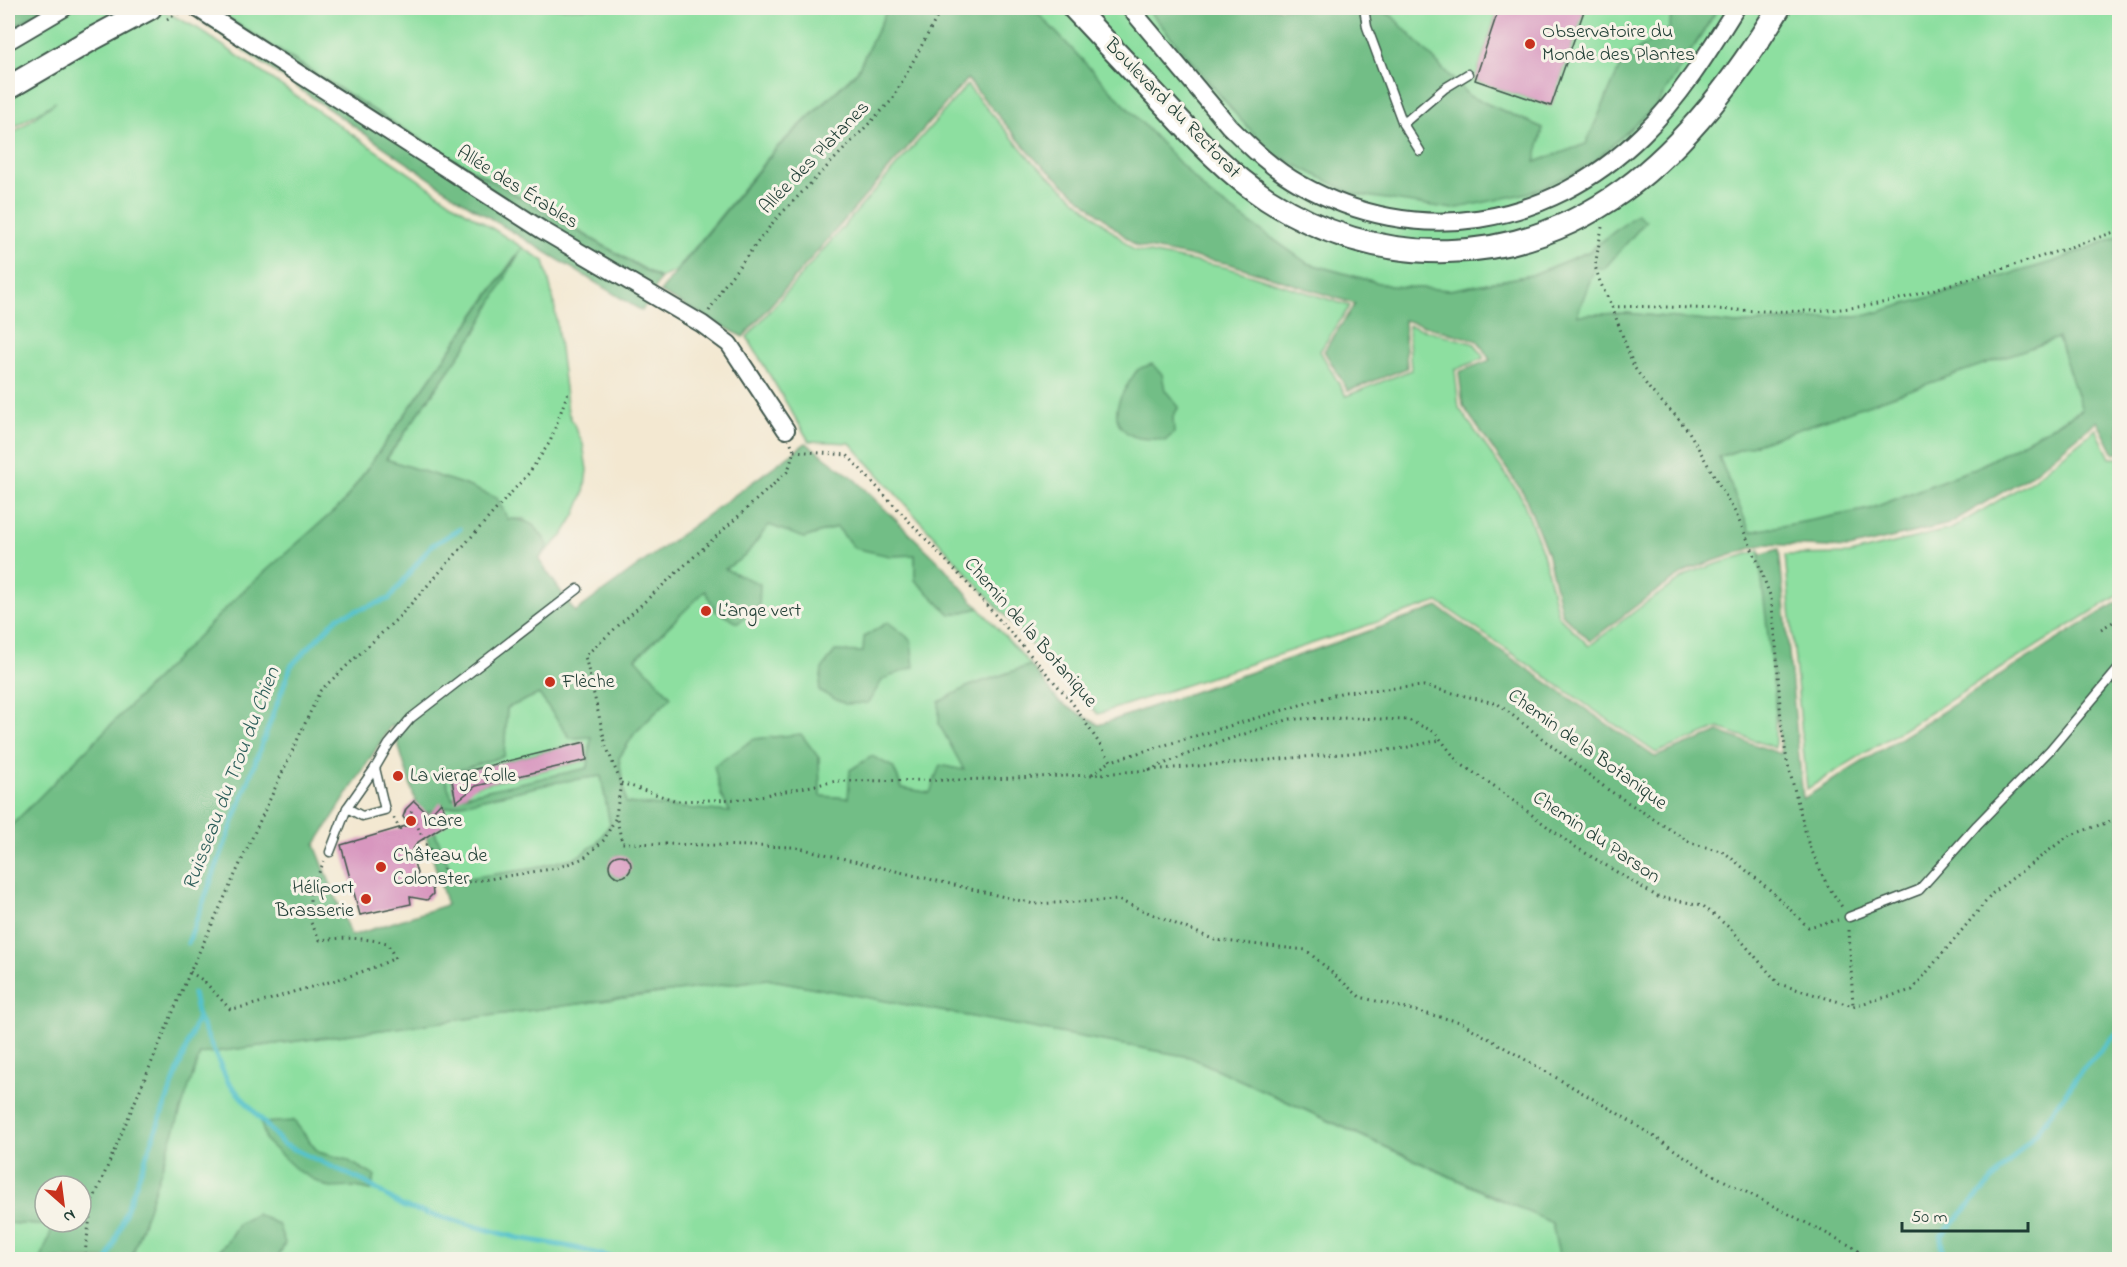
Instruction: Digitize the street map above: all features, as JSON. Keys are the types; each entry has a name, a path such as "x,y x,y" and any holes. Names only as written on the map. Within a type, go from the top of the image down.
{"main road":[{"path":"8,88 150,8"},
{"name":"Boulevard du Rectorat","path":"1074,8 1204,147 1266,198 1312,224 1365,243 1419,252 1484,249 1515,242 1549,231 1581,216 1624,190 1691,128 1754,49 1779,8"}],"street":[{"path":"8,40 64,8"},
{"name":"Allée des Érables","path":"197,8 542,230 702,324 729,344 786,430"},
{"path":"1130,8 1230,126 1247,144 1281,172 1299,184 1355,209 1411,221 1443,223 1502,215 1554,198 1609,162 1641,136 1675,99 1736,8"}],"lane":[{"path":"1364,8 1367,27 1403,124 1420,151"},
{"path":"1403,124 1445,88 1468,74"},
{"path":"330,852 347,808 389,744 411,718 578,589"},
{"path":"1849,917 1919,890 1977,825 2050,750 2120,667"},
{"path":"347,808 363,816 385,810 375,768"}],"path":[{"name":"Allée des Platanes","path":"702,324 723,287 774,221 892,99 942,8"},
{"path":"1592,229 1603,224 1595,266 1634,367 1650,391 1689,432 1735,512 1771,598 1781,721 1787,761 1808,842 1826,883 1849,917 1853,1006 1912,990 1993,893 2068,836 2120,818"},
{"path":"1612,307 1649,305 1737,311 1797,311 1856,307 1899,300 2043,257 2120,230"},
{"path":"84,1260 92,1203 190,972 320,691 400,616 529,473 550,442 568,393"},
{"path":"411,811 425,843 438,859 451,885 557,867 584,858 604,840 616,815 621,783 606,746 585,656 789,471 794,451 786,430"},
{"name":"Chemin de la Botanique","path":"794,451 847,455 966,582 1071,701 1111,761 1344,692 1424,686 1498,704 1607,789 1691,843 1724,852 1770,890 1808,927 1849,917"},
{"path":"2101,629 2120,618"},
{"name":"Chemin du Parson","path":"1149,770 1205,747 1290,719 1352,717 1408,720 1435,732 1459,763 1494,786 1569,843 1658,897 1702,905 1732,930 1779,984 1853,1006"},
{"path":"621,783 677,801 745,799 837,781 960,780 1090,775 1399,749 1440,740"},
{"path":"1090,775 1111,761"},
{"path":"616,815 622,843 795,848 1034,904 1118,900 1215,940 1306,950 1360,997 1460,1022 1614,1111 1715,1176 1853,1247 1870,1260"},
{"path":"190,972 204,981 230,1009 253,1006 335,982 365,972 395,958 387,943 343,938 320,940 310,921 310,893 322,863 330,852"}],"green space":[{"path":"8,8 46,8 8,30"},
{"path":"46,8 158,8 197,28 460,208 544,261 554,302 568,412 583,444 587,470 584,493 575,515 563,535 538,559 525,519 508,519 468,486 386,460 475,333 517,254 343,503 241,593 8,829 8,137 56,102 8,131 8,30"},
{"path":"212,8 888,8 857,71 775,149 675,272 660,278 413,135"},
{"path":"888,8 1033,8 1209,194 1307,263 1390,286 1450,290 1532,275 1588,252 1637,214 1646,221 1604,269 1595,267 1577,315 1626,313 1736,324 1868,315 2053,262 2119,236 2119,453 2114,454 2097,421 2028,477 1949,524 1849,548 1764,544 1690,569 1645,599 1590,641 1562,614 1547,552 1524,494 1463,406 1459,372 1490,360 1478,341 1404,320 1407,368 1348,391 1324,351 1355,304 1230,264 1136,246 1036,160 967,79 743,337 660,292 776,149 857,72","holes":["2058,338 2082,410 1978,467 1870,509 1750,532 1719,457"]},
{"path":"1033,8 1147,8 1240,119 1274,154 1589,166 1696,44 1718,8 2119,8 2119,236 2053,262 1868,315 1736,324 1626,313 1577,315 1595,266 1646,221 1637,215 1588,252 1532,275 1449,290 1390,286 1307,263 1209,194"},
{"path":"1147,8 1377,8 1392,16 1469,96 1543,128 1535,162 1586,144 1623,60 1670,28 1671,8 1718,8 1657,105 1589,166 1532,192 1453,209 1353,194 1274,154 1240,119"},
{"path":"1377,8 1499,8 1475,80 1551,106 1585,8 1671,8 1671,28 1623,60 1586,144 1534,163 1543,128 1469,96 1392,16"},
{"path":"217,12 413,135 660,279 642,311 464,202 198,19"},
{"path":"967,85 1033,162 1134,250 1229,268 1350,306 1320,351 1346,396 1411,370 1408,325 1475,344 1484,358 1455,370 1459,408 1521,496 1543,553 1558,615 1589,646 1647,602 1692,572 1760,550 1775,660 1775,748 1719,728 1656,753 1438,602 1098,714 1073,691 850,443 809,441 747,337"},
{"path":"522,248 475,333 386,459 497,498 508,519 533,525 548,545 539,560 575,612 806,443 853,478 943,566 979,608 951,615 915,580 915,555 890,556 854,548 837,527 804,538 769,525 745,556 725,569 760,584 759,606 738,623 716,611 705,591 636,658 671,697 634,734 619,758 626,803 730,812 721,795 714,766 754,739 801,734 819,758 820,796 848,798 850,770 872,756 893,767 902,788 930,793 940,765 964,770 939,724 939,702 967,687 1031,665 1059,702 1099,725 1438,607 1655,757 1719,732 1781,754 1759,555 1779,549 1803,799 2119,601 2119,1259 1560,1259 1552,1223 1190,1057 767,979 200,1054 131,1259 41,1259 50,1234 93,1234 93,1174 33,1174 33,1225 8,1223 8,829 241,593 343,503","holes":["539,694 570,738 591,737 588,768 452,798 444,775 504,756 507,708","392,724 447,905 351,936 315,845","601,776 610,824 597,843 577,857 531,869 462,879 451,872 427,812 558,782","618,855 628,859 631,866 629,872 621,877 614,875 609,867 611,860"]},
{"path":"2058,338 2083,409 1978,467 1870,509 1750,532 1719,457"},
{"path":"1152,364 1162,374 1165,390 1179,407 1173,416 1174,433 1165,441 1138,438 1129,434 1118,422 1117,408 1126,387 1140,368"},
{"path":"2096,429 2110,458 2119,458 2119,595 1807,789 1785,555 1849,554 1951,529 2031,481"},
{"path":"769,524 804,538 837,527 890,556 915,555 915,580 951,615 979,608 1031,665 967,687 939,724 965,770 930,793 902,788 893,767 848,798 820,796 819,758 721,795 730,812 625,803 619,758 634,734 671,697 636,659 705,590 716,611 725,569 745,556"},
{"path":"888,622 911,640 914,667 883,679 868,703 845,704 819,691 822,669 835,651 863,652 864,637"},
{"path":"539,694 570,738 591,737 588,768 452,798 444,775 504,756 507,708","holes":["584,742 587,760 454,791 451,775"]},
{"path":"601,776 610,824 597,843 577,857 531,869 462,879 451,872 427,812 558,782"},
{"path":"767,979 1190,1057 1500,1200 1550,1181 1552,1224 1560,1259 277,1260 285,1243 238,1224 227,1242 217,1252 228,1259 131,1260 199,1054","holes":["294,1121 318,1152 347,1160 371,1190 356,1187 329,1187 298,1171"]},
{"path":"294,1121 318,1152 347,1160 375,1176 371,1190 356,1187 329,1188 298,1171 266,1141 261,1123"},
{"path":"256,1214 278,1224 285,1243 277,1259 228,1259 217,1253 238,1224"},
{"path":"8,1223 33,1225 33,1234 51,1234 41,1259 8,1260"}],"building":[{"name":"Observatoire du Monde des Plantes","path":"1499,8 1585,8 1551,106 1475,80"},
{"path":"585,742 587,760 476,786 456,802 451,775"},
{"name":"Château de Colonster","path":"414,801 429,815 441,802 450,822 418,842 411,852 420,884 427,883 432,886 433,894 427,900 410,897 411,904 360,915 341,845 409,825 403,817 406,809"},
{"path":"620,855 628,858 631,866 628,874 620,877 612,874 609,866 612,858"}],"waterway":[{"name":"Ruisseau du Trou du Chien","path":"188,943 291,666 338,617 389,599 431,546 460,529"},
{"name":"Ruisseau du Trou du Chien","path":"108,1260 198,1016 193,994"},
{"path":"198,1016 228,1082 283,1144 365,1182 404,1207 518,1238 571,1247 622,1260"},
{"path":"1943,1260 1941,1236 2037,1132 2083,1069 2120,1030"}],"place":[{"name":"Observatoire du Monde des Plantes","path":"1530,44"},
{"name":"L’ange vert","path":"706,611"},
{"name":"Flèche","path":"550,682"},
{"name":"La vierge folle","path":"398,776"},
{"name":"Icare","path":"411,821"},
{"name":"Château de Colonster","path":"381,867"},
{"name":"Héliport Brasserie","path":"366,899"}]}
